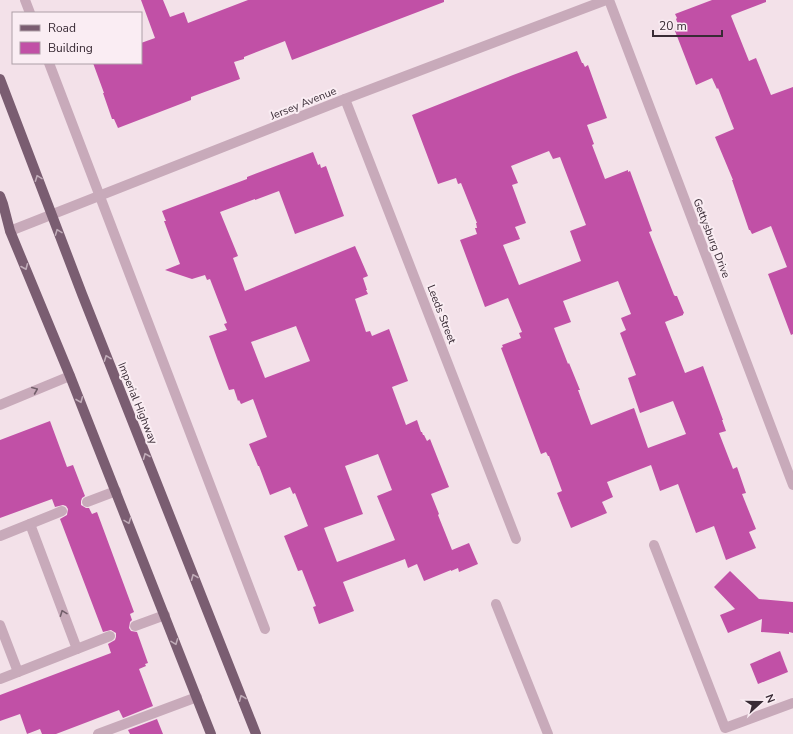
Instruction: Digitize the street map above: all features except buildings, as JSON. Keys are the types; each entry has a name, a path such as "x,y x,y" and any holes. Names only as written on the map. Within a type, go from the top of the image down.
{"main road":[{"name":"Imperial Highway","path":"0,79 116,380 256,734"},
{"path":"1,201 10,231 116,491 211,734"}],"street":[{"path":"25,0 30,12"},
{"name":"Jersey Avenue","path":"10,231 345,99 607,0"},
{"name":"Gettysburg Drive","path":"607,0 793,484"},
{"path":"49,64 265,629"},
{"name":"Leeds Street","path":"345,99 516,539"},
{"path":"0,405 70,376"},
{"path":"87,502 116,491"},
{"path":"0,536 62,511"},
{"path":"30,524 77,649"},
{"path":"654,545 725,728 793,703"},
{"path":"496,604 548,734"},
{"path":"135,626 164,615"},
{"path":"0,625 18,672"},
{"path":"0,679 110,636"},
{"path":"98,734 197,697"}]}
